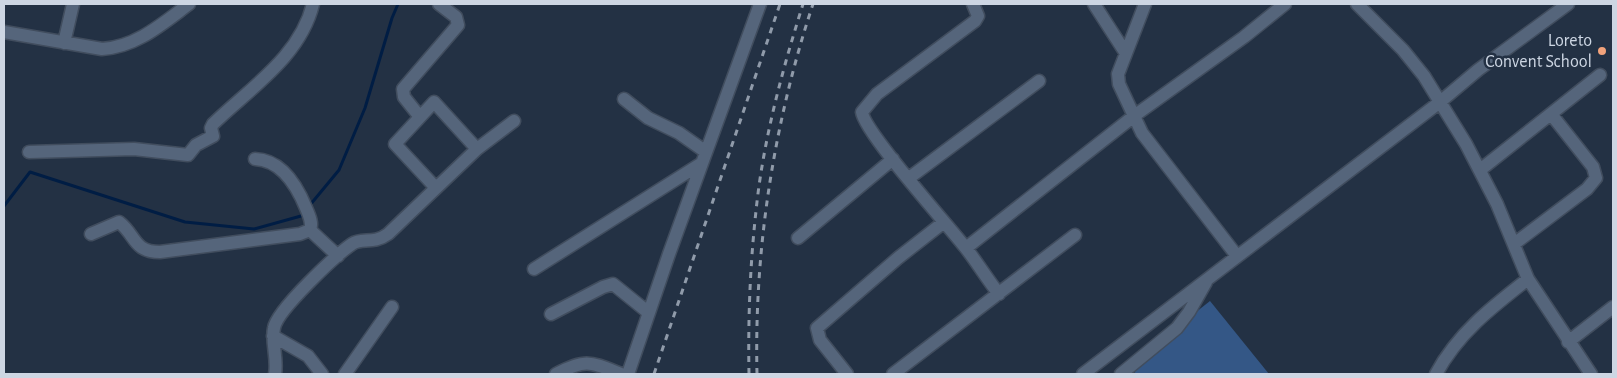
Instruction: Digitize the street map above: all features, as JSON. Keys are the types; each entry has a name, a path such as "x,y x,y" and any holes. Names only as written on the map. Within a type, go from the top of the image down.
{"street":[{"path":"64,43 72,4"},
{"path":"4,32 102,49 121,47 146,35 189,4"},
{"path":"29,152 134,149 188,154 196,145 213,136 211,128 213,124 288,53 303,31 313,4"},
{"path":"420,117 404,97 403,89 458,25 456,17 439,4"},
{"path":"628,374 760,4"},
{"path":"974,4 978,16 975,21 877,94 864,109 865,121 893,159 966,248 999,294"},
{"path":"1094,4 1125,52"},
{"path":"1144,4 1118,74 1119,84 1142,133 1237,256"},
{"path":"966,248 1134,116 1244,37 1285,4"},
{"path":"1357,4 1403,50 1424,76 1480,170 1528,279 1591,374"},
{"path":"1082,374 1440,102 1551,8 1568,4"},
{"path":"1480,170 1600,75"},
{"path":"909,178 1039,81"},
{"path":"624,99 648,118 679,132 704,157"},
{"path":"436,188 395,144 434,102 478,149"},
{"path":"1514,244 1587,189 1596,178 1593,167 1551,114"},
{"path":"275,374 276,351 273,336 276,320 282,312 338,256 356,241 374,241 383,238 478,149 514,121"},
{"path":"534,269 704,157"},
{"path":"256,159 275,165 300,194 310,225 338,256"},
{"path":"798,238 893,159"},
{"path":"91,234 119,222 140,248 150,252 160,252 300,234 310,225"},
{"path":"847,374 820,340 817,328 891,264 944,222"},
{"path":"893,374 1076,235"},
{"path":"1124,374 1178,328 1208,278"},
{"path":"1436,374 1458,340 1478,318 1528,279"},
{"path":"551,314 603,287 613,284 649,313"},
{"path":"345,374 392,307"},
{"path":"1568,342 1613,307"},
{"path":"273,336 308,356 322,374"},
{"path":"556,374 590,362 620,374"}],"shaded area":[{"path":"1210,301 1269,374 1136,374 1129,365"}],"waterway":[{"path":"310,205 339,170 365,108 398,4"},
{"path":"4,206 30,172 185,222 254,229 301,216 304,212"}],"railway":[{"path":"654,374 780,4"},
{"path":"749,374 751,272 759,185 774,106 803,4"},
{"path":"757,374 759,280 769,186 787,94 813,4"}],"place":[{"name":"Loreto Convent School","path":"1602,51"}]}
